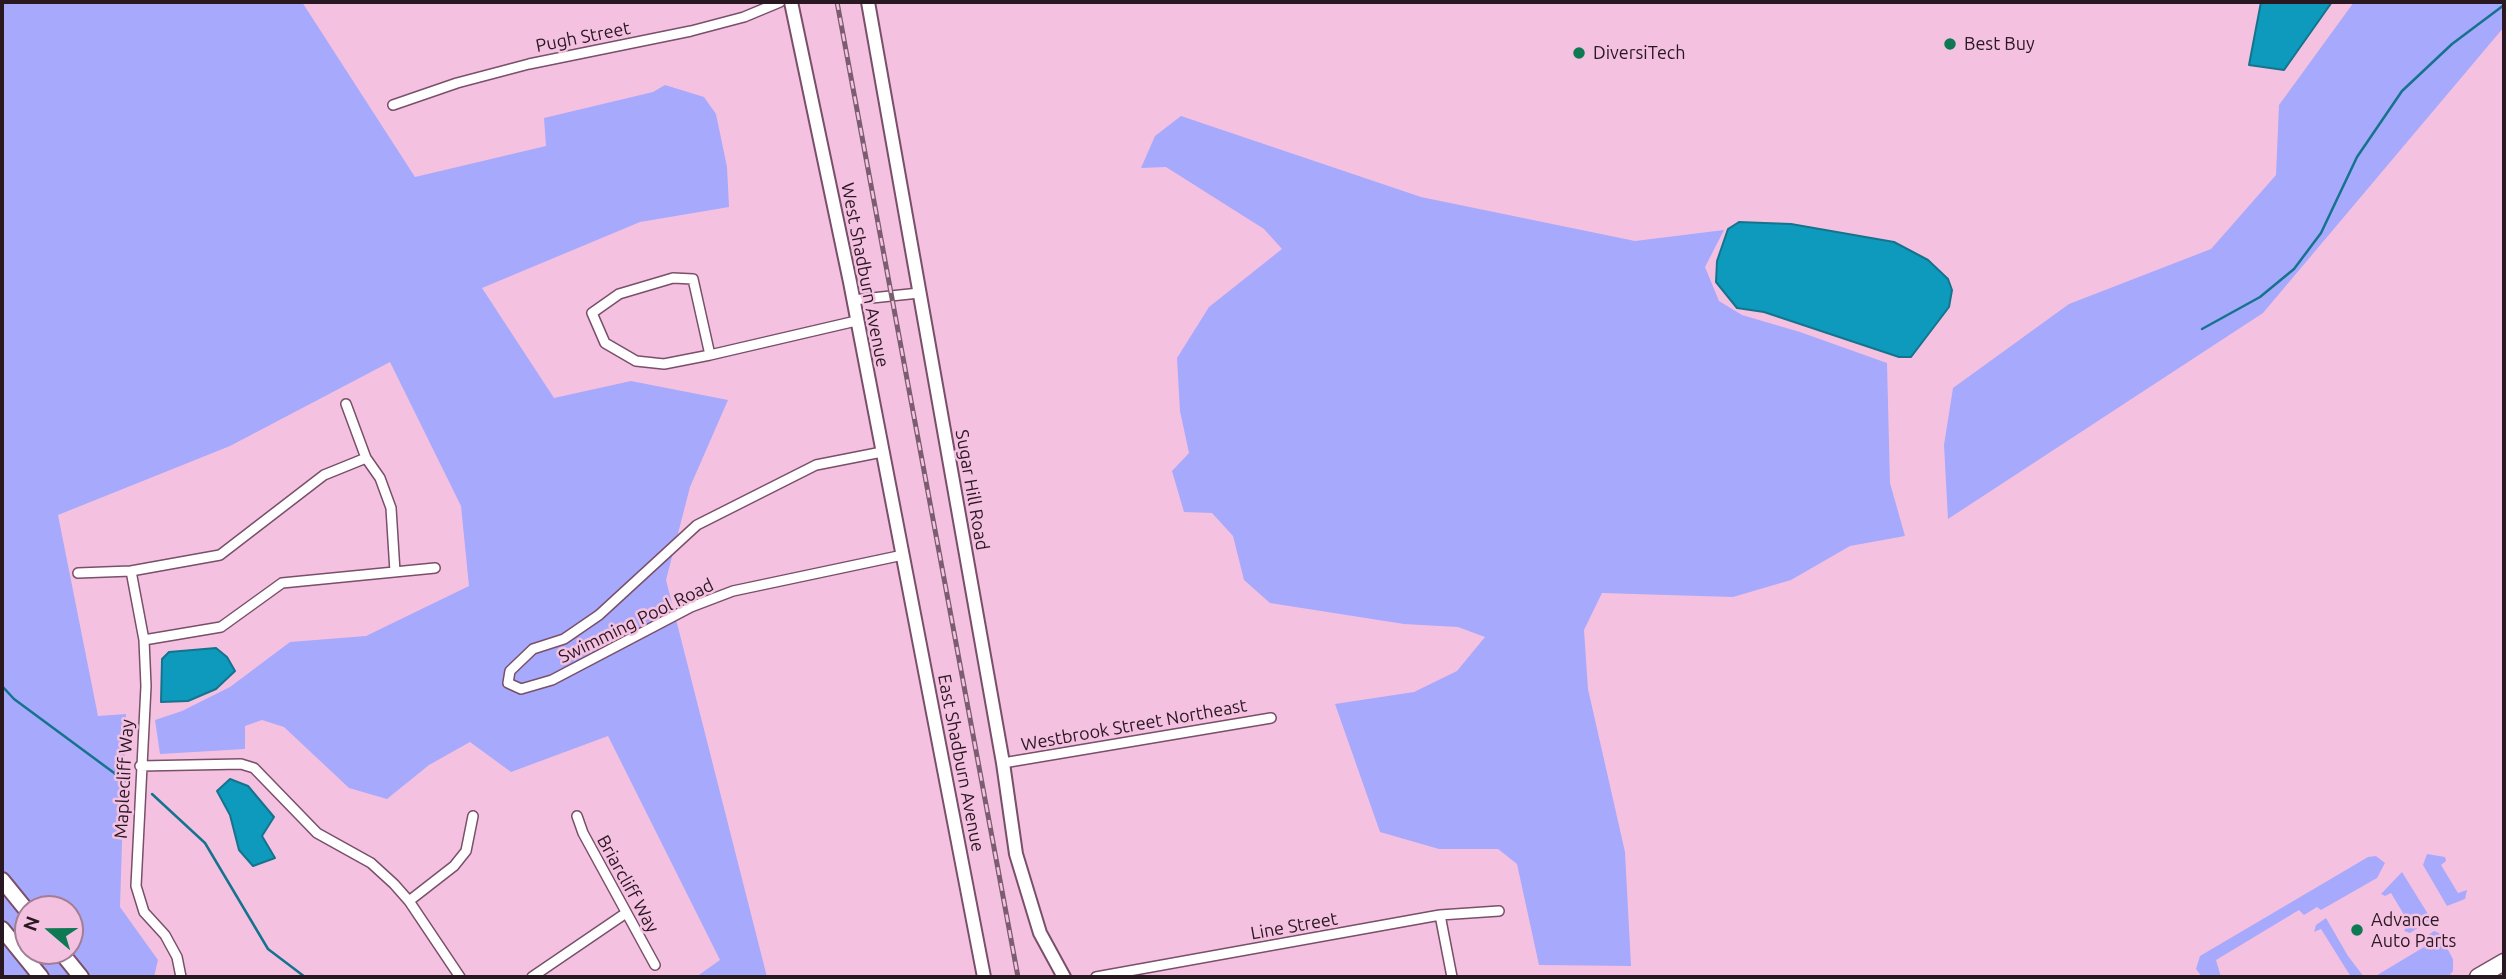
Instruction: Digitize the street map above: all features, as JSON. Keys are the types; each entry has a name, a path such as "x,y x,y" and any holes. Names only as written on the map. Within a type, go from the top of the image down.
{"highway":[{"path":"2478,977 2504,962"}],"main road":[{"path":"2,880 14,895"},
{"path":"2,929 41,977"}],"street":[{"name":"Pugh Street","path":"393,105 457,83 529,64 691,31 744,17 780,2"},
{"name":"West Shadburn Avenue","path":"791,2 903,555"},
{"name":"Sugar Hill Road","path":"869,2 1021,876 1040,933 1064,977"},
{"path":"710,355 693,279 673,278 619,294 592,313 605,343 635,360 664,364 710,355 856,321"},
{"path":"853,300 919,293"},
{"path":"346,404 366,458 380,478 391,508 395,572"},
{"name":"Swimming Pool Road","path":"882,452 816,465 697,525 599,615 564,639 533,649 510,671 508,683 521,689 552,680 691,607 733,591 903,555"},
{"path":"78,573 131,571 220,555 324,475 366,458"},
{"name":"East Shadburn Avenue","path":"903,555 984,977"},
{"path":"144,640 221,627 282,583 435,568"},
{"name":"Maplecliff Way","path":"131,571 144,640 146,686 136,886 144,912 165,935 177,957 181,977"},
{"name":"Westbrook Street Northeast","path":"1003,763 1271,718"},
{"path":"140,766 241,764 254,768 317,833 371,863 410,901 460,977"},
{"path":"410,901 454,866 466,851 473,816"},
{"name":"Briarcliff Way","path":"577,816 583,834 655,965"},
{"name":"Line Street","path":"1096,977 1440,915 1499,911"},
{"path":"532,977 626,913"},
{"path":"1440,915 1452,977"}],"shaded area":[{"path":"2,2 302,2 415,177 546,146 544,118 653,92 665,85 704,97 716,114 727,167 729,207 640,222 482,288 554,398 631,381 728,400 690,487 666,580 767,977 696,977 720,960 608,736 511,772 470,742 429,765 387,799 349,788 284,727 262,720 245,726 245,749 160,754 155,720 182,711 230,687 290,642 366,636 469,586 461,506 390,362 230,446 58,515 98,716 126,714 120,907 158,960 154,977 2,977"},
{"path":"2261,2 2332,2 2284,70 2249,65"},
{"path":"2354,2 2504,2 2504,27 2263,313 1948,519 1944,445 1953,388 2069,304 2211,249 2276,175 2279,105"},
{"path":"1181,116 1421,197 1635,241 1724,230 1705,267 1719,301 1742,315 1887,363 1890,483 1905,536 1850,546 1791,580 1733,597 1602,593 1584,630 1588,689 1625,852 1631,966 1539,965 1517,864 1498,849 1439,849 1380,832 1335,704 1414,692 1457,671 1485,637 1458,627 1404,624 1270,603 1244,580 1233,536 1212,513 1184,512 1172,471 1189,453 1180,411 1177,358 1209,307 1282,249 1264,229 1166,167 1141,168 1155,136"},
{"path":"1739,222 1791,224 1894,242 1928,260 1948,279 1952,290 1949,307 1911,357 1899,357 1764,312 1737,308 1716,282 1717,261 1728,229"},
{"path":"216,648 227,657 235,671 216,689 188,701 161,702 162,659 169,652"},
{"path":"230,779 248,786 274,817 262,836 275,858 253,866 239,850 230,815 217,791"},
{"path":"2427,854 2445,857 2446,861 2441,865 2458,893 2467,890 2465,899 2447,906 2423,865"},
{"path":"2376,856 2385,863 2377,878 2321,910 2317,907 2304,915 2299,910 2216,960 2221,977 2202,977 2196,969 2200,956 2368,857"},
{"path":"2402,872 2431,919 2410,933 2404,931 2409,923 2391,893 2385,896 2381,894"},
{"path":"2326,918 2364,977 2351,977 2321,929 2314,932 2316,925"},
{"path":"2434,931 2439,933 2453,959 2453,971 2449,976 2374,977 2424,947 2422,939"}],"waterway":[{"path":"2202,329 2260,297 2294,269 2321,233 2357,157 2402,91 2452,44 2504,5"},
{"path":"2,686 14,699 125,781"},
{"path":"152,794 205,843 268,949 305,977"}],"railway":[{"path":"837,2 1018,977"}],"place":[{"name":"Best Buy","path":"1950,44"},
{"name":"DiversiTech","path":"1579,53"},
{"name":"Advance Auto Parts","path":"2357,930"}]}
